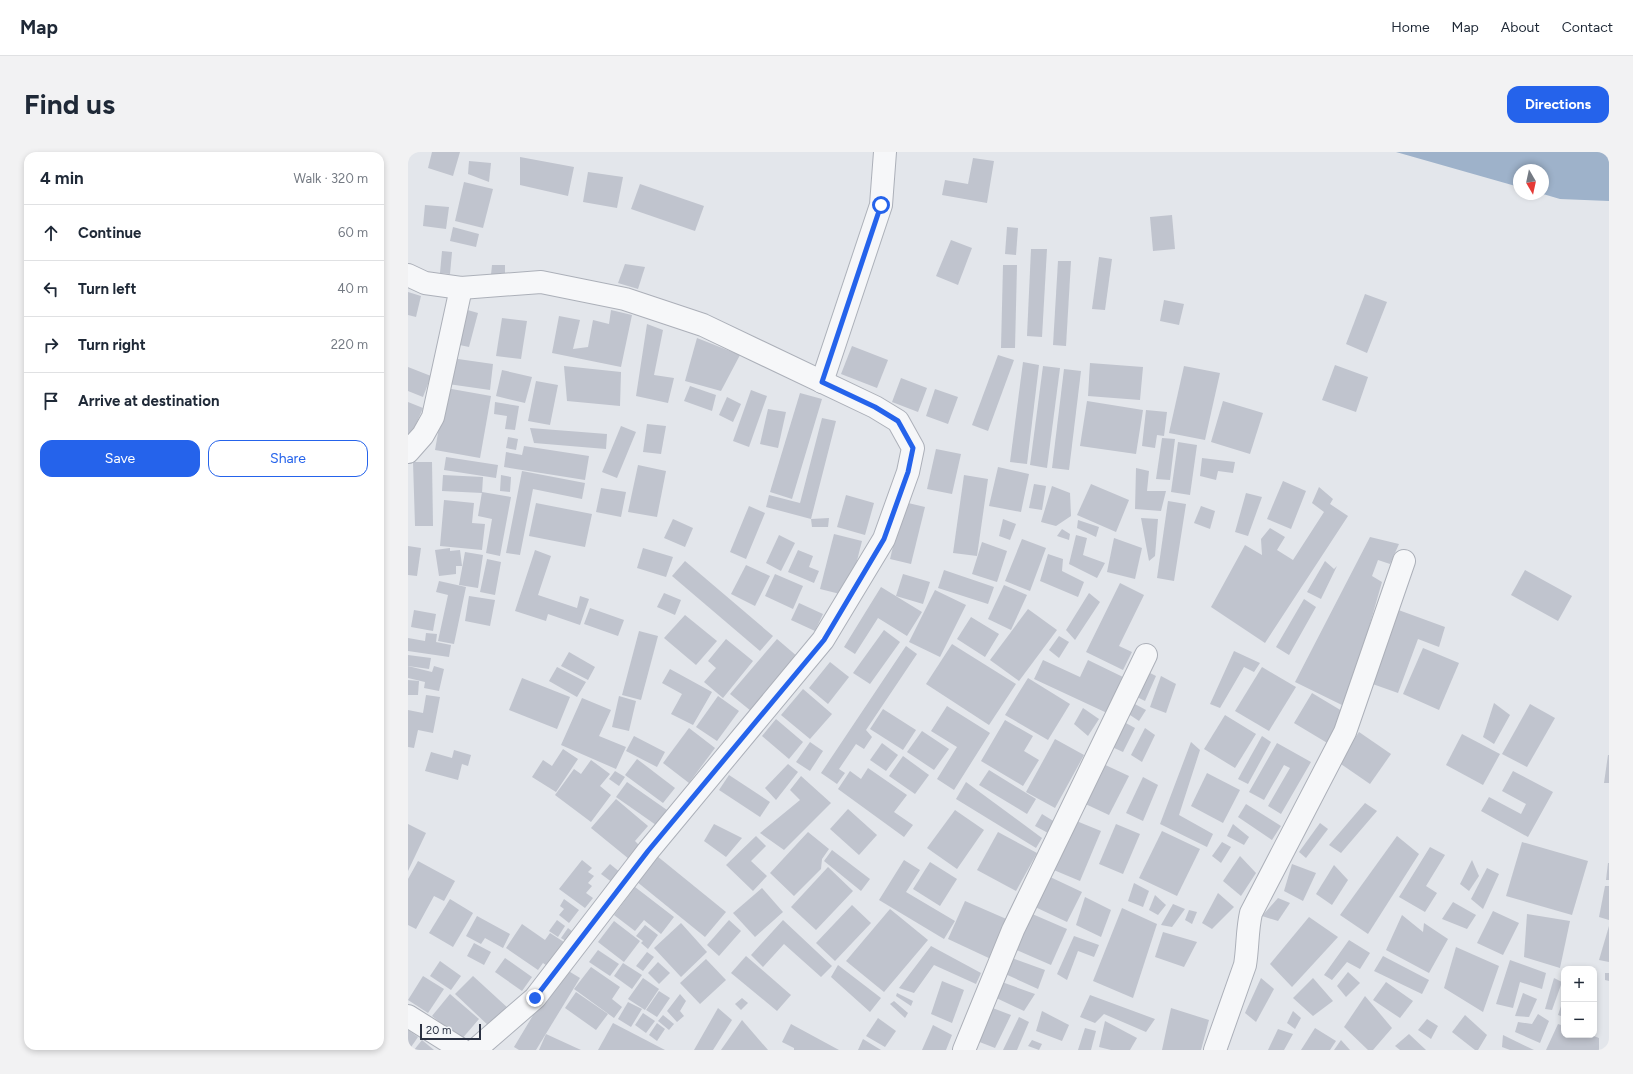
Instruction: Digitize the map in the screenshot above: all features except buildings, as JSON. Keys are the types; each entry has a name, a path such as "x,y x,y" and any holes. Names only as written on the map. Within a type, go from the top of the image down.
{"street":[{"path":"822,382 881,205 885,152"},
{"path":"408,275 425,283 461,288 541,282 625,299 703,325 875,407 898,421 913,448 908,472 884,539 824,640 648,851 535,998 475,1050"},
{"path":"408,452 423,436 433,417 461,288"},
{"path":"1215,1050 1245,965 1248,950 1248,926 1251,913 1345,732 1404,561"},
{"path":"964,1050 1013,930 1146,655"},
{"path":"408,1016 462,1050"}],"water":[{"path":"1396,152 1609,152 1609,201 1560,199 1549,196 1549,164 1513,164 1513,185"}],"route":[{"path":"535,998 648,851 824,640 884,539 908,472 913,448 898,421 875,407 822,382 881,205"}]}
